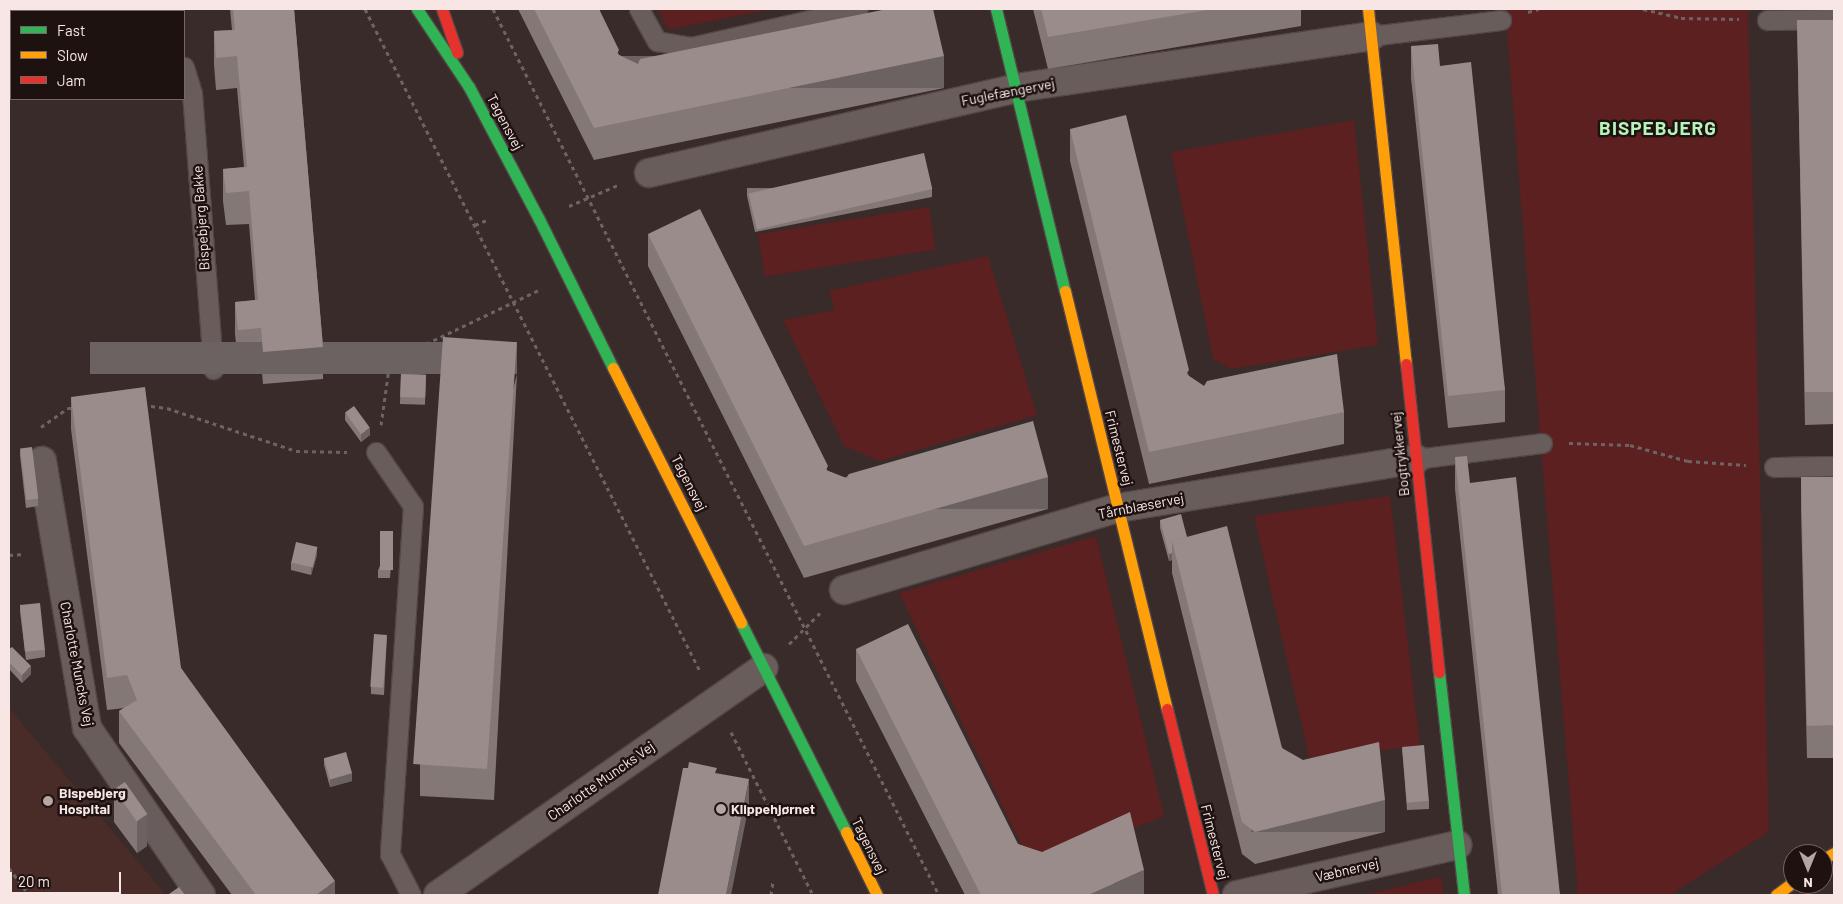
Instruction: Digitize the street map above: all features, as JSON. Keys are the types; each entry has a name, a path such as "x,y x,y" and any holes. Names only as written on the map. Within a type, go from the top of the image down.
{"street":[{"name":"Tagensvej","path":"416,9 469,86 539,219 877,895"},
{"name":"Tagensvej","path":"442,9 469,86"},
{"name":"Frimestervej","path":"996,9 1213,895"},
{"name":"Bogtrykkervej","path":"1368,9 1457,845 1464,895"},
{"name":"Fuglefængervej","path":"649,173 1016,88 1371,36"},
{"name":"Tårnblæservej","path":"844,590 1118,508 1416,459"},
{"name":"Charlotte Muncks Vej","path":"42,461 87,728 201,895"},
{"name":"Charlotte Muncks Vej","path":"438,895 764,668"},
{"name":"Væbnervej","path":"1237,895 1457,845"}],"lane":[{"path":"639,9 657,41 691,47 858,9"},
{"path":"1767,20 1834,19"},
{"path":"1371,36 1501,20"},
{"name":"Bispebjerg Bakke","path":"185,71 192,93 212,369"},
{"path":"1416,459 1542,443"},
{"path":"376,452 412,506 390,854 411,895"},
{"path":"1774,467 1834,466"}],"path":[{"path":"366,9 813,895"},
{"path":"493,9 940,895"},
{"path":"1643,9 1681,18 1767,20"},
{"path":"539,219 649,173"},
{"path":"475,226 489,219"},
{"path":"384,408 390,361 568,276"},
{"path":"142,404 167,408 296,451 376,452"},
{"path":"42,461 41,426 68,408 78,407"},
{"path":"1542,443 1593,442 1630,445 1688,461 1774,467"},
{"path":"9,868 29,895"},
{"path":"771,895 773,881"}],"shaded area":[{"path":"658,9 771,9 668,30"},
{"path":"1505,9 1748,9 1769,832 1670,895 1578,895"},
{"path":"1354,120 1378,345 1232,369 1213,359 1171,152"},
{"path":"929,207 936,249 765,277 758,234"},
{"path":"988,256 1037,415 880,461 844,446 783,320 835,310 829,291"},
{"path":"1390,496 1420,745 1310,761 1254,516"},
{"path":"1096,536 1164,816 1033,869 899,593"},
{"name":"Bispebjerg Hospital","path":"9,708 166,895 9,895"},
{"path":"1441,877 1444,895 1363,895"}],"building":[{"path":"233,9 294,9 323,347 263,352 261,328 238,330 235,302 258,300 249,191 226,193 223,169 247,167 237,56 216,58 214,31 235,30"},
{"path":"534,9 599,9 619,50 617,54 638,64 640,59 887,9 933,9 944,56 594,128"},
{"path":"1041,9 1213,9 1048,37"},
{"path":"1797,20 1834,20 1834,392 1805,392"},
{"path":"1438,44 1440,66 1471,62 1505,390 1448,396 1411,46"},
{"path":"1126,115 1189,370 1186,374 1204,386 1207,381 1337,354 1344,412 1149,452 1070,129"},
{"path":"924,153 932,189 757,230 749,193"},
{"path":"700,209 828,466 826,470 846,478 849,474 1033,421 1048,477 804,546 648,234"},
{"path":"443,337 517,342 487,769 413,764"},
{"path":"401,374 426,375 425,398 400,397"},
{"path":"145,387 181,668 335,881 316,895 256,895 119,711 137,700 127,675 107,678 71,397"},
{"path":"354,406 370,428 361,434 345,412"},
{"path":"32,447 38,499 26,500 20,448"},
{"path":"1467,456 1470,483 1516,477 1560,895 1502,895 1455,457"},
{"path":"1801,477 1834,477 1834,725 1807,726"},
{"path":"1181,514 1187,537 1172,541 1172,553 1169,554 1160,520"},
{"path":"1227,526 1282,748 1303,760 1379,742 1385,800 1255,832 1242,822 1172,541"},
{"path":"380,531 393,531 393,570 380,570"},
{"path":"296,542 317,547 313,567 291,562"},
{"path":"40,603 45,650 25,652 20,605"},
{"path":"908,624 1018,844 1042,852 1130,812 1144,870 1088,895 981,895 856,649"},
{"path":"374,634 387,635 383,688 370,687"},
{"path":"12,647 31,666 22,675 9,662 9,649"},
{"path":"1424,745 1429,801 1407,803 1402,747"},
{"path":"346,752 352,773 330,779 324,758"},
{"path":"689,762 717,768 715,773 749,779 726,895 658,895 683,768 688,768"},
{"path":"125,782 147,814 137,821 114,789"},
{"path":"179,887 185,895 169,894"}],"traffic: fast":[{"path":"417,9 469,87 539,219 613,368"},
{"path":"996,9 1065,291"},
{"path":"741,623 846,832"},
{"path":"1439,672 1464,895"}],"traffic: slow":[{"path":"1368,9 1406,364"},
{"path":"1065,291 1167,709"},
{"path":"613,368 741,623"},
{"path":"846,832 877,895"},
{"path":"1776,895 1783,890"}],"traffic: jam":[{"path":"442,9 457,52"},
{"path":"1406,364 1439,672"},
{"path":"1167,709 1213,895"}],"place":[{"name":"Bispebjerg Hospital","path":"48,801"},
{"name":"Klippehjørnet","path":"721,809"}],"district":[{"name":"BISPEBJERG","path":"1658,128"}]}
